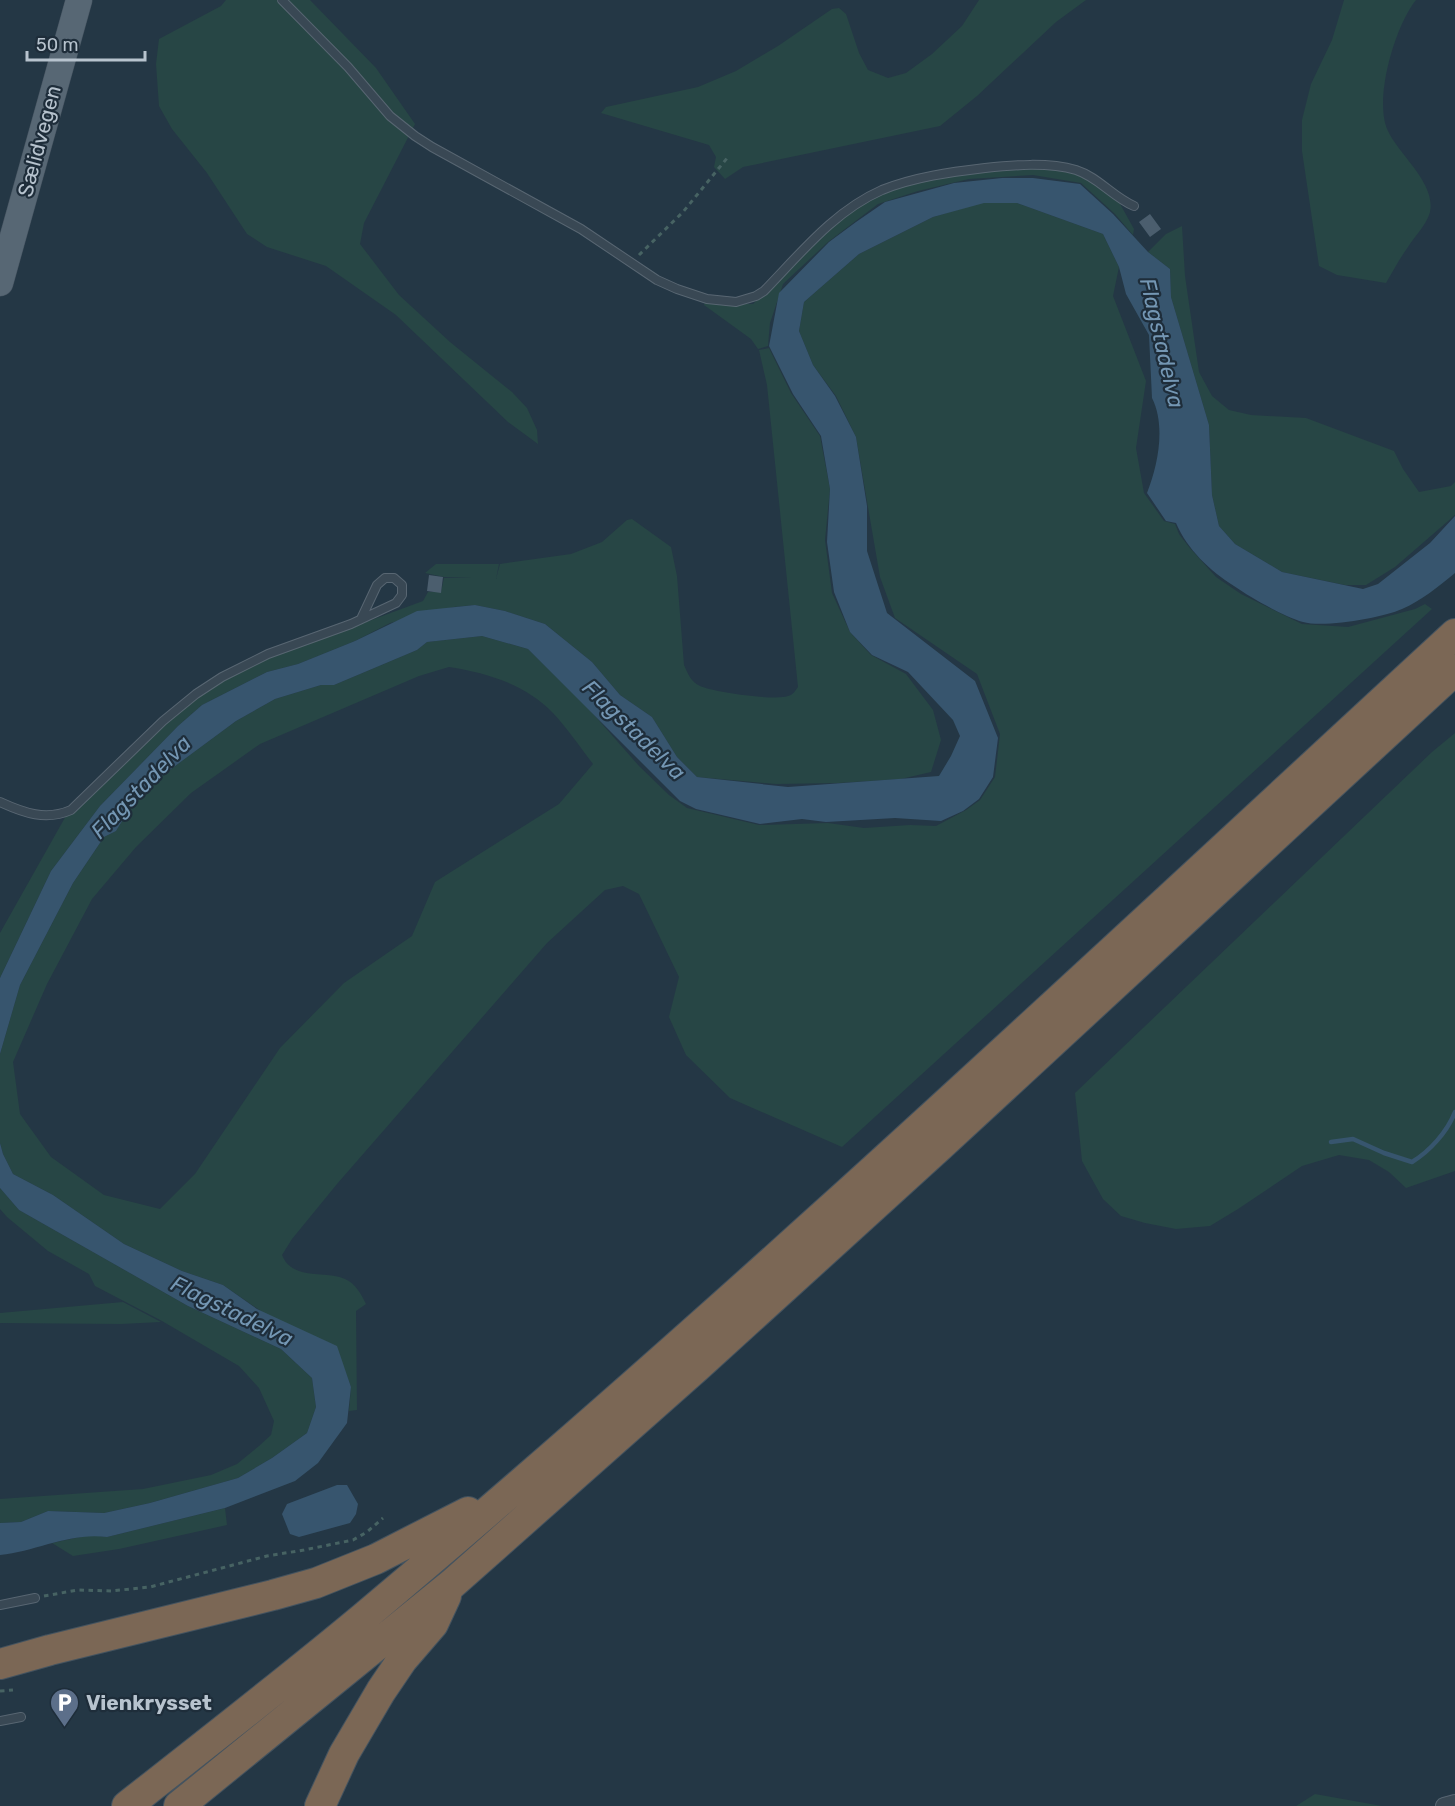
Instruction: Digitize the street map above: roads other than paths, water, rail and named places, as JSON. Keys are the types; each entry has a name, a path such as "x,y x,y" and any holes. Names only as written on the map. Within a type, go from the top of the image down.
{"highway":[{"path":"127,1806 360,1621 528,1478 751,1282 1455,634"},
{"path":"178,1806 452,1584 698,1366 940,1146 1455,670"},
{"path":"7,1677 50,1650 262,1598 316,1582 376,1559 432,1532 528,1478"},
{"path":"320,1806 344,1754 369,1710 402,1660 433,1624 452,1584"}],"main road":[{"name":"Sælidvegen","path":"0,283 79,0"}],"street":[{"path":"1444,1806 1455,1803"}],"lane":[{"path":"282,0 341,59 390,116 415,136 580,229 657,280 696,296 726,302 747,300 764,291 814,238 846,211 888,188 928,177 969,170 1022,166 1073,169 1091,177 1134,206"},
{"path":"0,802 30,814 42,816 61,814 71,810 163,721 196,694 222,677 268,654 333,632 396,603 402,595 402,585 394,578 385,578 377,585 361,619"},
{"path":"0,1605 35,1598"},
{"path":"2,1720 21,1717"}],"water":[{"name":"Flagstadelva","path":"1002,178 1033,178 1080,184 1113,214 1148,252 1170,269 1171,297 1209,425 1212,495 1219,526 1235,544 1282,572 1363,589 1378,584 1430,543 1455,516 1455,573 1423,598 1402,609 1367,619 1325,624 1312,624 1286,616 1225,580 1208,566 1186,542 1176,523 1166,521 1147,493 1159,446 1159,421 1152,398 1149,335 1126,294 1119,267 1103,234 1017,203 984,203 933,217 859,254 804,302 799,331 813,365 835,396 856,437 867,506 867,551 887,613 975,681 998,738 993,777 979,799 963,811 941,821 895,818 826,822 802,819 760,824 696,809 680,801 528,649 482,636 427,642 417,650 334,685 321,685 275,699 236,721 140,792 116,831 104,837 73,883 20,985 0,1054 0,978 51,871 100,806 178,726 202,705 267,672 298,664 355,641 417,611 475,605 505,611 545,624 592,662 620,695 652,717 677,757 697,777 788,787 939,776 960,736 953,720 908,672 872,655 850,632 834,592 827,542 830,489 821,436 793,394 769,346 779,293 829,242 856,222 885,202 954,183"},
{"name":"Flagstadelva","path":"0,1143 13,1174 53,1195 124,1244 182,1271 223,1285 257,1309 337,1346 351,1387 347,1423 318,1463 295,1481 225,1508 107,1537 67,1539 0,1555 0,1523 21,1522 48,1511 104,1513 150,1503 238,1478 272,1458 307,1433 316,1407 312,1378 281,1349 188,1306 19,1210 0,1188"},
{"path":"337,1485 347,1485 358,1504 356,1514 350,1523 299,1537 290,1534 282,1514 287,1504"}],"waterway":[{"path":"1331,1142 1353,1139 1412,1162 1437,1140 1455,1112"}],"place":[{"name":"Vienkrysset","path":"65,1728"}]}
